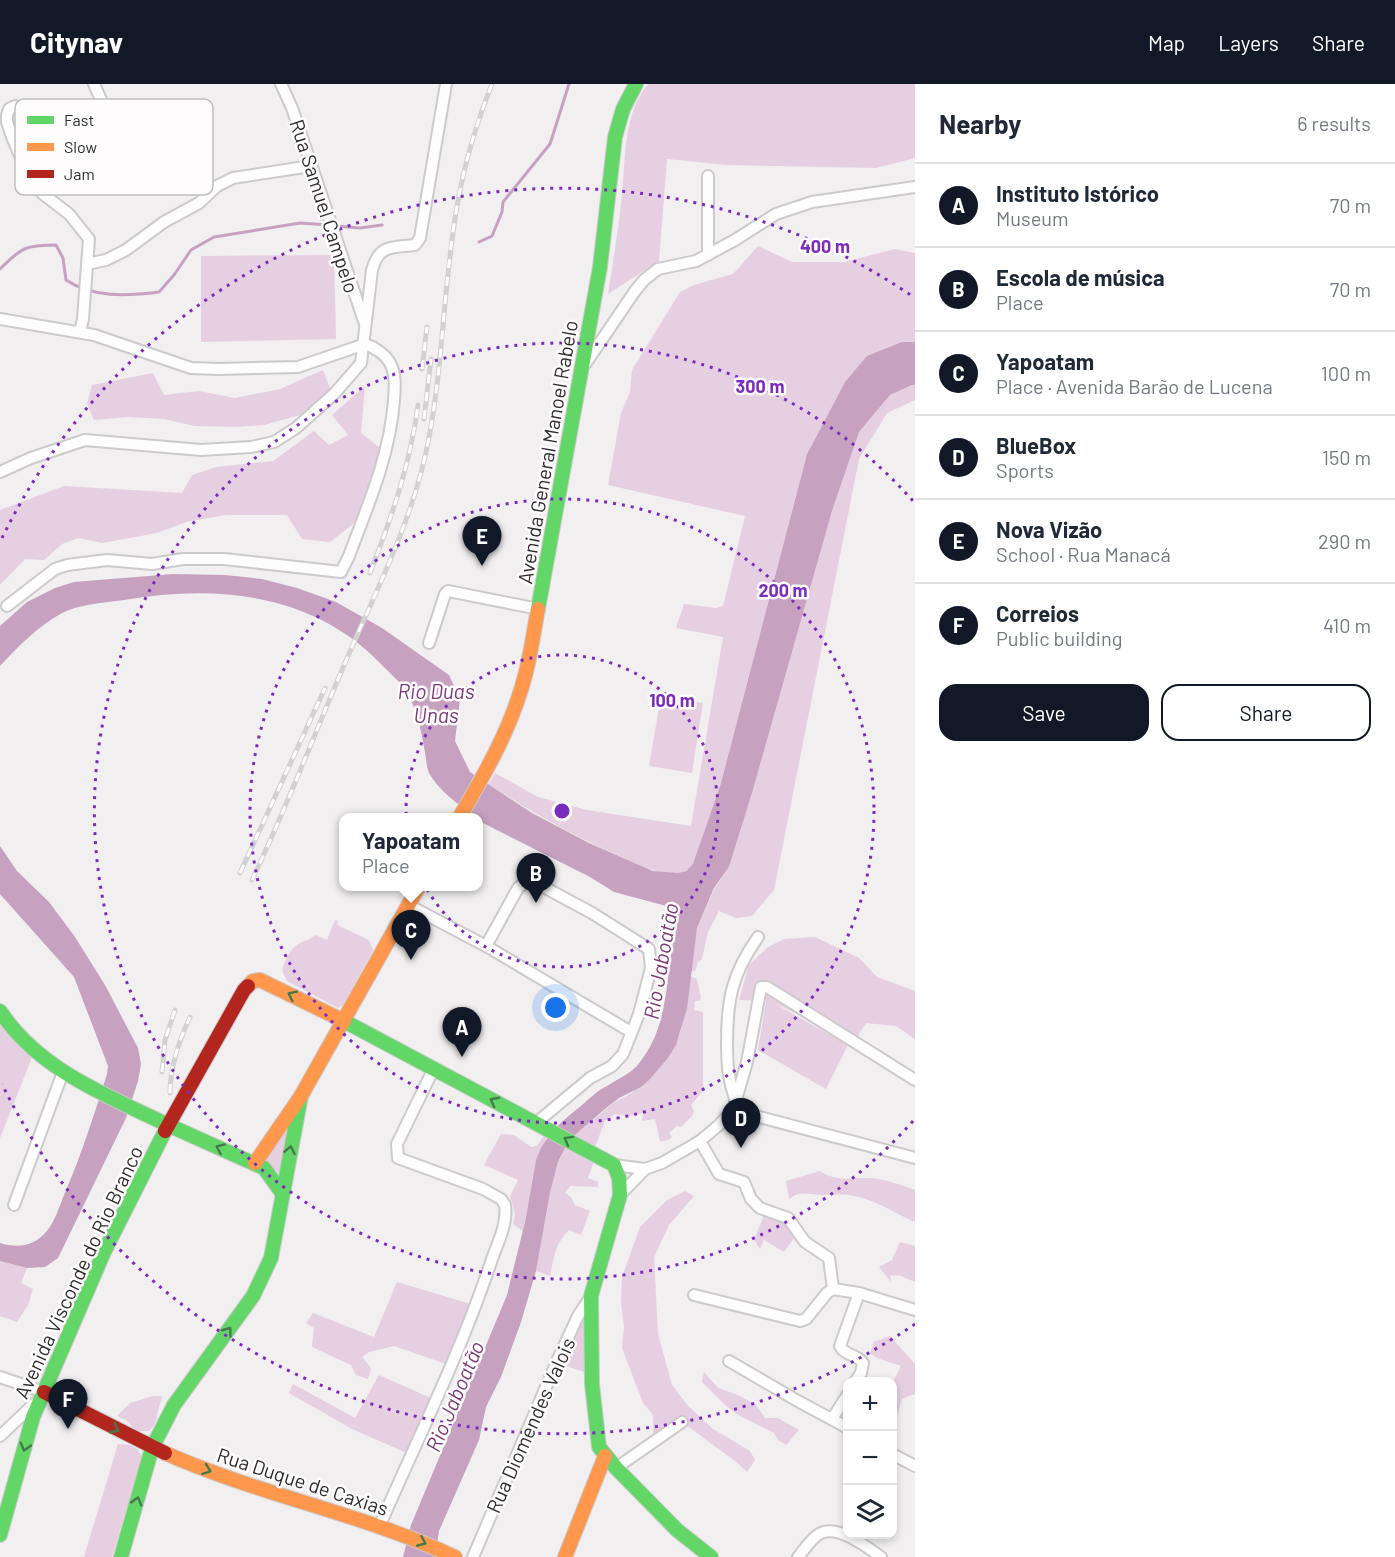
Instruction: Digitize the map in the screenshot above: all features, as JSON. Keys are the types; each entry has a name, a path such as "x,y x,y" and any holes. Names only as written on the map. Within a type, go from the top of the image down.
{"main road":[{"name":"Avenida General Manoel Rabelo","path":"462,813 486,774 508,727 526,673 600,267 615,137 623,109 636,84"},
{"path":"255,1162 301,1096 416,891"},
{"name":"Avenida Visconde do Rio Branco","path":"0,1534 33,1417 111,1236 168,1125 244,990 256,979 344,1021"},
{"path":"0,1011 5,1022 21,1040 63,1072 168,1125 255,1162 269,1173 282,1193"},
{"path":"344,1021 614,1165 619,1178 620,1195 591,1296 592,1384 598,1447 677,1530 711,1557"},
{"path":"121,1557 152,1448 174,1405 247,1305 263,1278 275,1246 282,1193 301,1096"},
{"path":"43,1394 152,1448"},
{"name":"Rua Duque de Caxias","path":"152,1448 242,1483 380,1525 449,1554"},
{"path":"565,1557 605,1456"}],"street":[{"path":"94,84 101,99"},
{"name":"Rua Samuel Campelo","path":"281,84 292,108 366,328"},
{"path":"0,472 31,458 85,440 201,450 251,447 274,442 296,428 348,381 361,363 375,258 384,249 415,245 420,238 446,84"},
{"path":"15,106 9,109 7,115 15,144"},
{"path":"213,190 232,178 311,166"},
{"path":"708,176 708,255"},
{"path":"583,368 625,304 644,280 658,269 696,261 776,214 795,207 835,198 915,188"},
{"path":"44,195 69,214 88,239 80,332"},
{"path":"87,264 106,260 126,250 164,222 199,203 207,195"},
{"path":"0,319 80,332 191,368 298,368 364,344 385,356 393,370 395,384 393,416 386,453 350,556 342,571 332,572 224,559 183,559 153,564 107,560 67,565 55,569 7,606"},
{"path":"429,643 448,591 538,609"},
{"path":"486,946 518,888 529,879 592,913 649,949 651,968 639,1014 623,1054 612,1066 583,1084 541,1125"},
{"path":"408,905 486,946 631,1032"},
{"path":"734,1104 728,1075 728,998 745,956 758,937"},
{"path":"620,1195 645,1169 669,1160 700,1141 719,1125 734,1104 747,1062 760,990 764,986 915,1080"},
{"path":"380,1525 455,1357 481,1292 506,1218 505,1205 492,1193 398,1158 397,1144 434,1068"},
{"path":"14,1205 63,1072"},
{"path":"734,1104 915,1158"},
{"path":"700,1141 719,1174 744,1182 751,1199 760,1208 788,1218 805,1242 829,1258 839,1291"},
{"path":"614,1165 645,1169"},
{"path":"694,1295 800,1321 806,1319 826,1293 839,1291 859,1293 915,1310"},
{"path":"858,1377 863,1367 861,1360 845,1353 840,1346 859,1293"},
{"name":"Rua Diomendes Valois","path":"473,1557 558,1359 578,1316 591,1296"},
{"path":"729,1361 843,1425"},
{"path":"0,1377 43,1394 0,1436"},
{"path":"832,1419 843,1402"},
{"path":"616,1468 682,1422"},
{"path":"897,1457 915,1466"},
{"path":"798,1557 818,1534 830,1532 836,1532 862,1544 881,1557"}],"shaded area":[{"path":"648,84 915,84 915,158 876,168 727,165 667,159 659,261 608,294 619,219 627,136 634,109"},
{"path":"758,246 792,262 844,262 895,249 915,253 915,342 902,342 845,382 807,454 721,783 693,865 686,870 672,874 641,866 606,850 521,805 489,784 495,773 538,797 587,810 691,826 723,637 676,628 684,604 716,608 723,606 745,516 608,485 621,413 630,392 632,370 680,292 694,285 733,274"},
{"path":"334,255 336,339 201,342 201,256"},
{"path":"323,370 331,391 300,415 264,425 194,426 164,419 128,417 94,420 87,404 92,385 153,373 164,395 199,391 235,398 280,389"},
{"path":"915,385 915,400 887,413 859,459 774,890 752,916 736,918 719,911 708,932 702,959 698,962 695,971 691,971 697,928 715,888 729,867 832,511 859,432 890,395"},
{"path":"365,386 361,433 380,448 369,493 358,520 330,542 302,539 287,515 226,515 186,522 157,533 102,543 78,538 62,544 44,560 25,559 0,585 0,510 64,486 182,493 192,475 216,467 273,461 314,431 329,445 348,435 332,415"},
{"path":"661,696 703,703 692,773 649,766"},
{"path":"335,920 338,921 337,925 369,940 373,950 343,1005 338,1008 287,981 282,970 289,954 298,944 315,935 327,940"},
{"path":"815,937 859,958 877,977 915,991 915,1039 896,1026 866,1023 856,1039 775,1004 848,1045 826,1089 758,1050 766,1001 739,1000 749,965 768,947 784,939"},
{"path":"690,976 697,979 701,998 695,1001 694,1010 703,1012 703,1086 705,1088 691,1105 694,1111 692,1116 681,1127 677,1126 669,1133 672,1137 665,1141 660,1141 655,1119 642,1121 643,1113 629,1116 615,1114 605,1121 595,1147 575,1135 613,1103 632,1093 668,1058 679,1036 687,1009"},
{"path":"0,1020 33,1055 0,1138"},
{"path":"295,1114 281,1176 265,1161"},
{"path":"501,1134 514,1135 531,1147 537,1146 545,1134 548,1134 536,1160 523,1231 513,1224 515,1214 510,1196 518,1180 484,1165"},
{"path":"567,1144 594,1161 588,1178 598,1182 598,1187 570,1186 565,1193 571,1197 575,1205 590,1211 581,1235 569,1230 561,1240 550,1276 536,1271 550,1190"},
{"path":"820,1171 838,1178 879,1179 915,1190 915,1222 875,1202 849,1195 804,1194 789,1199 786,1181"},
{"path":"685,1191 694,1196 669,1225 654,1257 658,1334 672,1385 688,1406 713,1429 750,1451 755,1460 747,1472 678,1419 653,1434 653,1415 643,1403 622,1348 624,1327 621,1302 622,1277 640,1227 667,1200"},
{"path":"765,1213 785,1221 797,1234 784,1252 764,1240 760,1249 754,1240"},
{"path":"900,1242 915,1246 915,1282 901,1276 890,1275 891,1282 879,1267 892,1260"},
{"path":"0,1261 27,1268 21,1283 33,1289 28,1305 17,1322 0,1316"},
{"path":"397,1282 474,1305 449,1365 394,1346 369,1352 362,1357 371,1368 368,1379 356,1375 351,1365 312,1347 314,1328 306,1323 313,1313 374,1337"},
{"path":"580,1316 587,1317 587,1373 560,1364"},
{"path":"890,1336 915,1364 915,1394 902,1399 898,1413 896,1377 901,1366 877,1358 870,1353 874,1342"},
{"path":"704,1372 718,1388 756,1405 765,1418 778,1418 799,1430 786,1445 778,1440 774,1433 738,1415 725,1405 702,1382"},
{"path":"379,1375 433,1399 409,1454 352,1429 289,1393 293,1384 355,1418"},
{"path":"161,1396 162,1399 156,1421 149,1431 136,1431 126,1420 117,1416 130,1403"},
{"path":"118,1444 133,1446 142,1457 112,1557 84,1557"}],"water":[{"name":"Rio Jaboatão","path":"902,342 915,342 915,385 890,395 859,432 832,511 729,867 714,888 697,928 687,1009 676,1045 649,1080 606,1108 567,1144 558,1162 550,1192 536,1271 521,1322 501,1377 486,1407 479,1440 439,1531 435,1557 403,1557 411,1525 507,1295 525,1222 536,1160 544,1143 561,1123 597,1092 633,1070 648,1050 655,1037 666,996 677,923 674,912 670,907 614,892 590,877 483,823 483,813 469,813 462,808 444,792 429,773 418,718 410,697 401,684 354,640 325,622 294,608 262,599 228,594 193,593 159,595 84,606 62,613 45,624 0,666 0,626 27,602 55,588 74,582 173,574 225,575 262,579 297,588 336,602 382,628 449,675 460,699 455,741 470,772 532,813 589,843 653,871 678,873 686,871 693,864 721,783 807,454 845,382 867,356"},
{"path":"0,846 17,871 49,902 75,937 105,985 138,1048 141,1064 126,1118 58,1258 45,1267 27,1268 0,1261 0,1243 19,1246 36,1241 52,1224 82,1150 108,1066 74,977 0,894"}],"waterway":[{"path":"479,242 492,236 502,212 503,202 550,144 569,84"},
{"path":"0,269 25,249 56,245 63,258 66,280 76,286 111,294 159,292 191,250 214,237 300,223 329,225"},
{"path":"335,226 360,228 382,225"}],"railway":[{"path":"252,880 389,564 417,487 436,397 458,201 472,142 492,84"},
{"path":"422,369 427,327"},
{"path":"424,419 431,359"},
{"path":"370,573 399,490 415,427 418,405"},
{"path":"240,873 325,688"},
{"path":"162,1072 165,1040 175,1010"},
{"path":"170,1093 176,1054 190,1017"}],"traffic: fast":[{"path":"538,609 600,267 615,137 623,109 636,84"},
{"path":"0,1011 16,1032 54,1065 75,1079 168,1125"},
{"path":"344,1021 614,1165 619,1178 620,1195 591,1296 592,1384 599,1447 616,1468 677,1530 711,1557"},
{"path":"121,1557 152,1448 174,1405 253,1296 271,1258 301,1096"},
{"path":"168,1125 264,1168 282,1193"},
{"path":"0,1535 33,1417 104,1252 165,1131"}],"traffic: slow":[{"path":"462,813 489,766 514,711 526,672 538,609"},
{"path":"255,1163 301,1096 416,891"},
{"path":"248,986 253,981 260,980 344,1021"},
{"path":"165,1453 237,1481 383,1528 455,1557"},
{"path":"565,1557 605,1456"}],"traffic: jam":[{"path":"165,1131 248,986"},
{"path":"44,1392 165,1453"}],"place":[{"name":"Nova Vizão","path":"482,566"},
{"name":"Escola de música","path":"536,903"},
{"name":"Yapoatam","path":"411,960"},
{"name":"Instituto Istórico","path":"462,1057"},
{"name":"BlueBox","path":"741,1148"},
{"name":"Correios","path":"68,1429"}],"water label":[{"name":"Rio Duas Unas","path":"436,702"}]}
